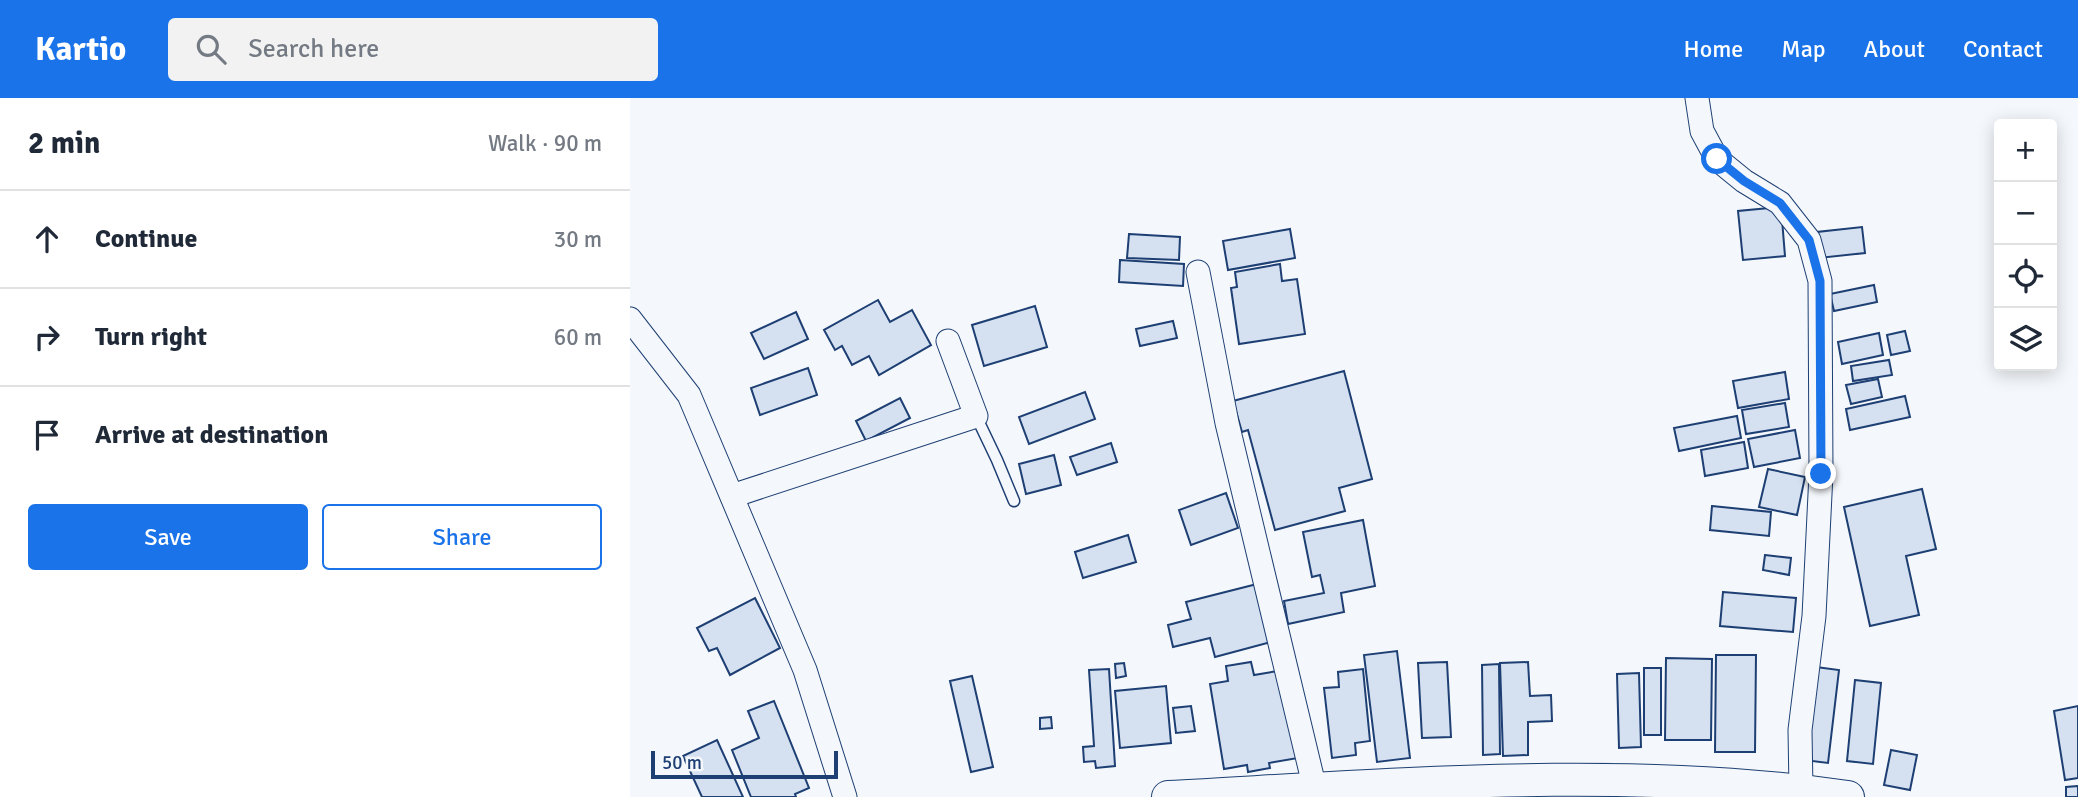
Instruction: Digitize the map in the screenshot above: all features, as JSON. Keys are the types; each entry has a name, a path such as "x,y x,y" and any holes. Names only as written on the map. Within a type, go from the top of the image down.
{"street":[{"path":"1697,98 1702,131 1717,159 1744,181 1780,203 1809,240 1820,281 1821,474 1814,616 1800,730 1801,790"},
{"path":"1198,272 1227,423 1315,789"},
{"path":"630,319 689,395 805,670 845,797"},
{"path":"732,496 976,416 948,341"},
{"path":"1168,797 1315,789 1701,783 1801,790 1848,797"}],"lane":[{"path":"976,416 1014,501"}],"building":[{"path":"1781,207 1785,256 1743,260 1738,211"},
{"path":"1862,227 1865,253 1819,258 1817,232"},
{"path":"1290,229 1295,258 1228,270 1223,241"},
{"path":"1129,234 1180,237 1179,260 1127,258"},
{"path":"1120,260 1184,264 1183,286 1119,282"},
{"path":"1280,264 1282,281 1297,279 1305,334 1239,344 1231,288 1237,287 1235,272"},
{"path":"1874,285 1877,302 1834,311 1830,294"},
{"path":"878,300 890,322 912,310 931,345 879,375 869,356 852,365 842,346 835,350 824,330"},
{"path":"1035,306 1047,347 984,366 972,325"},
{"path":"796,312 808,339 764,359 751,333"},
{"path":"1173,321 1177,338 1140,346 1136,329"},
{"path":"1905,331 1910,351 1891,355 1887,335"},
{"path":"1879,333 1883,355 1842,364 1838,342"},
{"path":"1889,360 1892,375 1853,381 1851,366"},
{"path":"808,368 817,395 760,415 751,388"},
{"path":"1344,371 1372,479 1339,488 1345,511 1275,530 1248,430 1242,432 1233,401"},
{"path":"1785,372 1789,399 1738,408 1733,381"},
{"path":"1878,379 1882,397 1851,404 1846,385"},
{"path":"1085,392 1095,419 1029,444 1019,417"},
{"path":"1905,396 1910,417 1850,430 1846,409"},
{"path":"900,398 910,418 866,441 856,421"},
{"path":"1785,403 1789,427 1746,434 1742,410"},
{"path":"1737,416 1741,438 1679,451 1674,428"},
{"path":"1795,430 1800,458 1754,467 1748,439"},
{"path":"1744,442 1748,468 1705,476 1701,450"},
{"path":"1111,443 1117,462 1077,475 1070,457"},
{"path":"1054,455 1061,485 1026,494 1019,464"},
{"path":"1768,469 1805,477 1797,515 1759,507"},
{"path":"1922,489 1936,549 1906,556 1919,615 1870,626 1844,507"},
{"path":"1226,493 1238,528 1191,545 1179,510"},
{"path":"1712,506 1771,512 1769,536 1710,530"},
{"path":"1363,520 1375,586 1341,593 1344,612 1288,624 1284,601 1324,593 1320,575 1312,577 1303,532"},
{"path":"1128,535 1136,562 1083,578 1075,552"},
{"path":"1765,555 1791,558 1789,575 1763,570"},
{"path":"1257,584 1271,642 1215,657 1210,638 1173,647 1168,625 1191,619 1186,602"},
{"path":"1723,592 1796,598 1793,632 1720,626"},
{"path":"755,598 780,648 730,675 717,648 709,651 697,628"},
{"path":"1397,651 1410,758 1377,762 1364,655"},
{"path":"1716,655 1756,655 1755,752 1715,752"},
{"path":"1666,658 1712,659 1711,740 1665,740"},
{"path":"1251,662 1254,675 1284,670 1298,758 1269,763 1270,768 1248,772 1247,765 1224,769 1210,684 1228,681 1226,666"},
{"path":"1447,662 1451,737 1422,738 1418,663"},
{"path":"1528,662 1530,696 1551,695 1552,721 1528,722 1528,755 1503,756 1500,663"},
{"path":"1124,663 1126,676 1116,678 1115,664"},
{"path":"1499,664 1500,754 1483,755 1482,665"},
{"path":"1816,667 1839,670 1828,763 1804,760"},
{"path":"1644,668 1661,668 1661,735 1644,735"},
{"path":"1109,669 1115,766 1096,768 1095,761 1084,762 1083,747 1094,746 1089,670"},
{"path":"1363,669 1370,741 1355,743 1356,755 1332,758 1324,688 1339,687 1338,672"},
{"path":"1639,673 1641,747 1619,748 1617,674"},
{"path":"972,676 993,767 971,772 950,681"},
{"path":"1855,680 1881,683 1873,764 1847,761"},
{"path":"1166,686 1171,743 1120,748 1115,691"},
{"path":"774,701 809,788 795,794 796,797 751,797 732,750 759,738 748,711"},
{"path":"1191,706 1195,731 1176,733 1173,708"},
{"path":"2078,706 2078,778 2065,780 2054,711"},
{"path":"1051,717 1052,728 1040,729 1040,718"},
{"path":"717,740 743,797 702,797 683,756"},
{"path":"1891,750 1917,755 1910,790 1884,785"},
{"path":"2078,786 2078,797 2066,797 2066,787"}],"route":[{"path":"1717,159 1744,181 1780,203 1809,240 1820,281 1821,474"}]}
